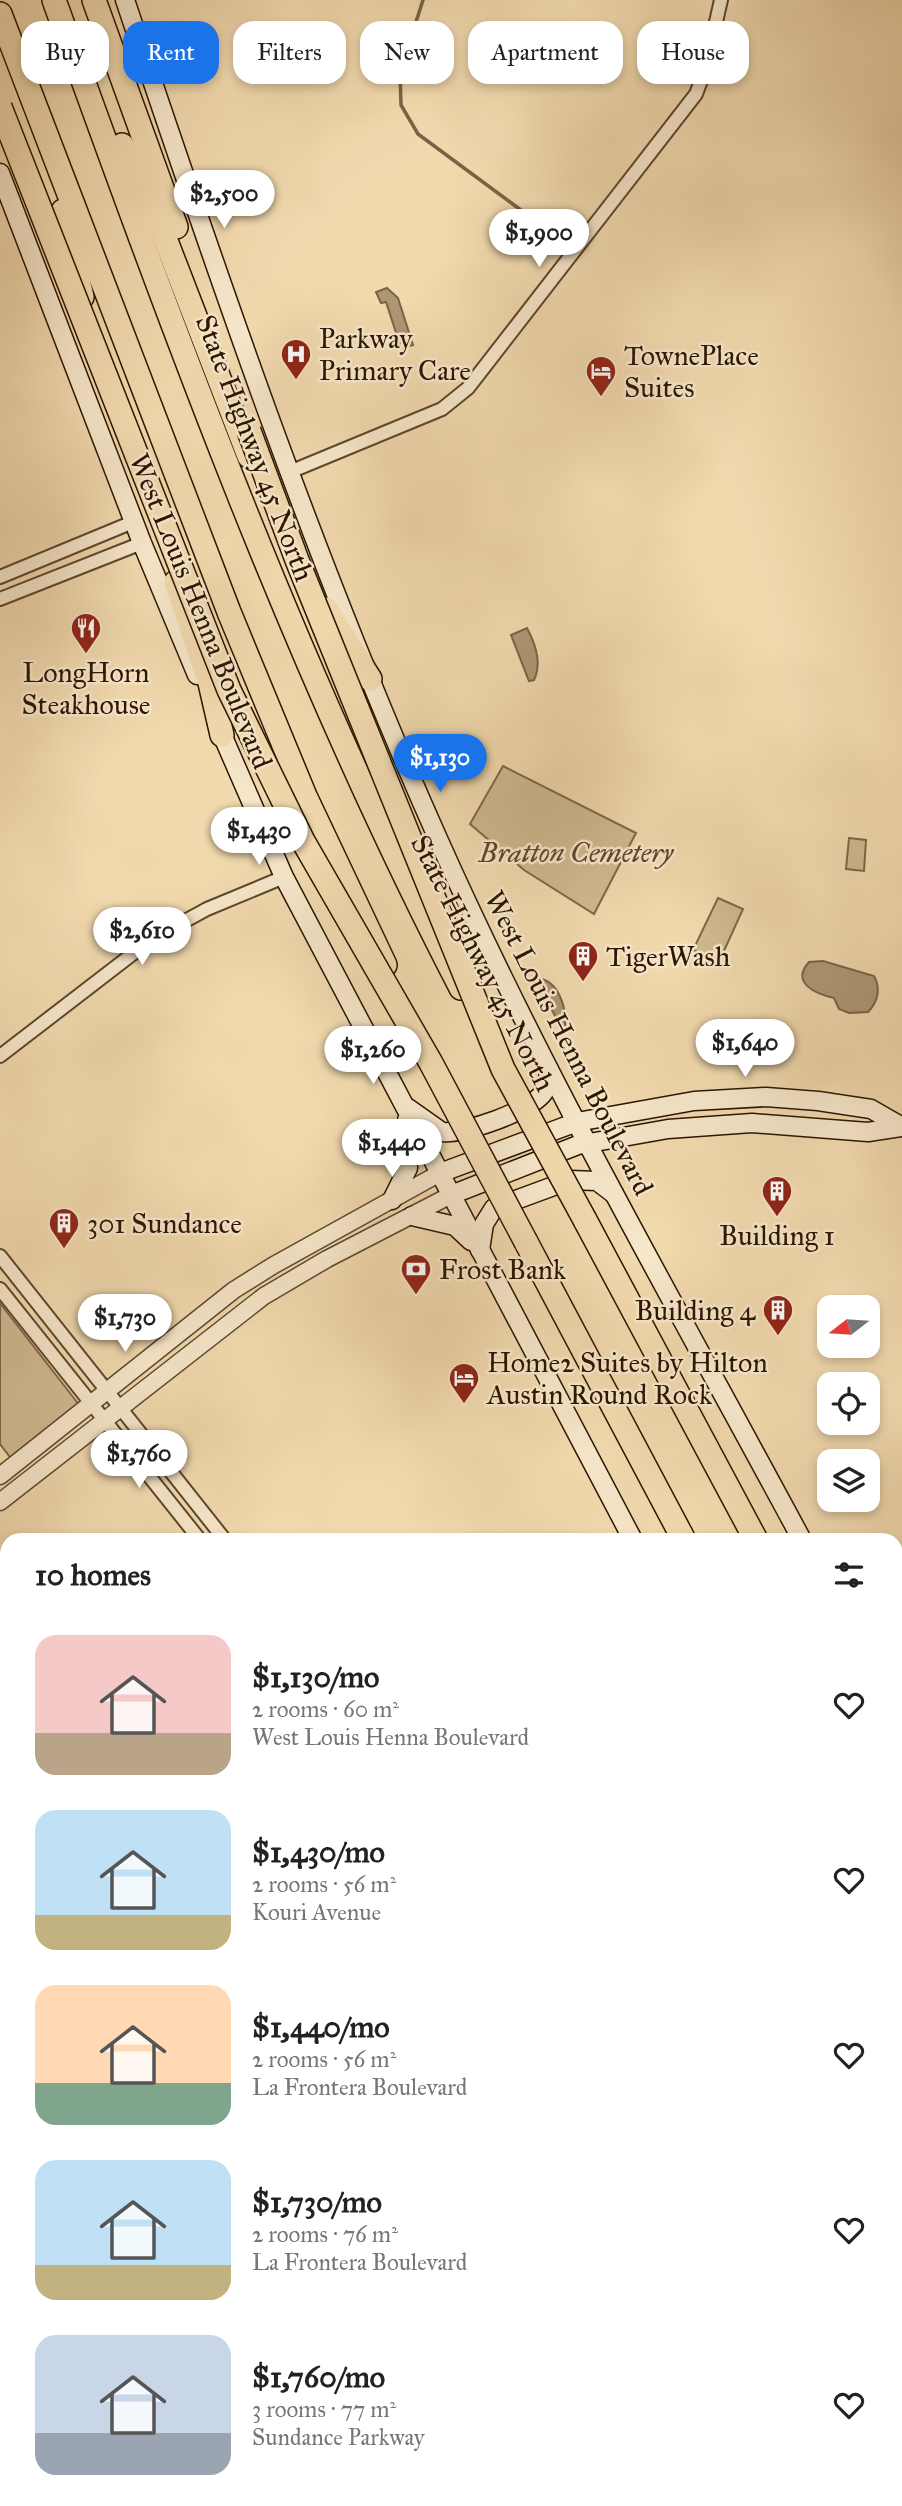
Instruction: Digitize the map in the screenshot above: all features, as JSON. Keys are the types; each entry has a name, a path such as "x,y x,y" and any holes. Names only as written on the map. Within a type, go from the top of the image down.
{"highway":[{"name":"State Highway 45 North","path":"54,0 62,21"},
{"path":"94,0 297,561 503,1069"},
{"path":"0,14 229,612 305,796 431,1063"},
{"name":"State Highway 45 North","path":"85,84 215,432 280,596 396,863 503,1069 752,1533"},
{"path":"89,84 156,215 256,475 337,632 370,679"},
{"path":"0,107 229,690 279,796 328,887 431,1063 680,1533"},
{"path":"55,163 66,233 87,317 210,683 222,735"}],"main road":[{"name":"West Louis Henna Boulevard","path":"125,0 292,471 370,679 440,845 549,1070 798,1533"},
{"name":"West Louis Henna Boulevard","path":"0,173 133,522 284,877 629,1533"},
{"path":"405,1106 442,1132 460,1132 533,1104 545,1091 549,1070"},
{"path":"750,1098 752,1123"},
{"path":"440,1173 577,1122 694,1101 750,1098 818,1101 871,1109 902,1127"},
{"path":"392,1200 408,1168 410,1149 405,1106"},
{"path":"451,1195 578,1145 668,1129 752,1123 868,1132 902,1127"},
{"path":"480,1250 484,1224 494,1208 570,1180 597,1181 616,1196"},
{"path":"412,1216 455,1226 480,1250"}],"street":[{"path":"292,471 442,410 468,388 696,94 705,71 722,0"},
{"path":"0,578 133,522"},
{"path":"0,599 142,543"},
{"path":"0,1056 152,939 207,909 284,877"},
{"path":"0,1476 251,1279 440,1173"},
{"path":"0,1503 272,1290 451,1195"},
{"path":"0,1256 219,1533"},
{"path":"0,1289 194,1533"}],"green space":[{"name":"Bratton Cemetery","path":"503,766 636,833 594,914 524,870 470,824"},
{"path":"849,838 866,840 864,871 846,869"},
{"path":"718,898 743,909 719,962 693,950"},
{"path":"0,1303 80,1406 13,1461 0,1444"}],"shaded area":[{"path":"387,288 398,298 413,345 401,348 386,302 381,303 376,292"},
{"path":"527,628 537,660 534,680 529,681 511,635"},
{"path":"823,961 874,976 877,995 868,1012 849,1013 839,1009 834,998 820,994 804,982 802,976 809,962"},
{"path":"536,978 544,980 556,989 565,1012 565,1028 561,1028"}],"waterway":[{"path":"423,0 400,72 401,105 418,134 560,239"}],"place":[{"name":"Parkway Primary Care","path":"296,381"},
{"name":"TownePlace Suites","path":"601,398"},
{"name":"LongHorn Steakhouse","path":"86,655"},
{"name":"TigerWash","path":"583,983"},
{"name":"Building 1","path":"777,1218"},
{"name":"301 Sundance","path":"64,1250"},
{"name":"Frost Bank","path":"416,1296"},
{"name":"Building 4","path":"778,1337"},
{"name":"Home2 Suites by Hilton Austin Round Rock","path":"464,1405"}]}
